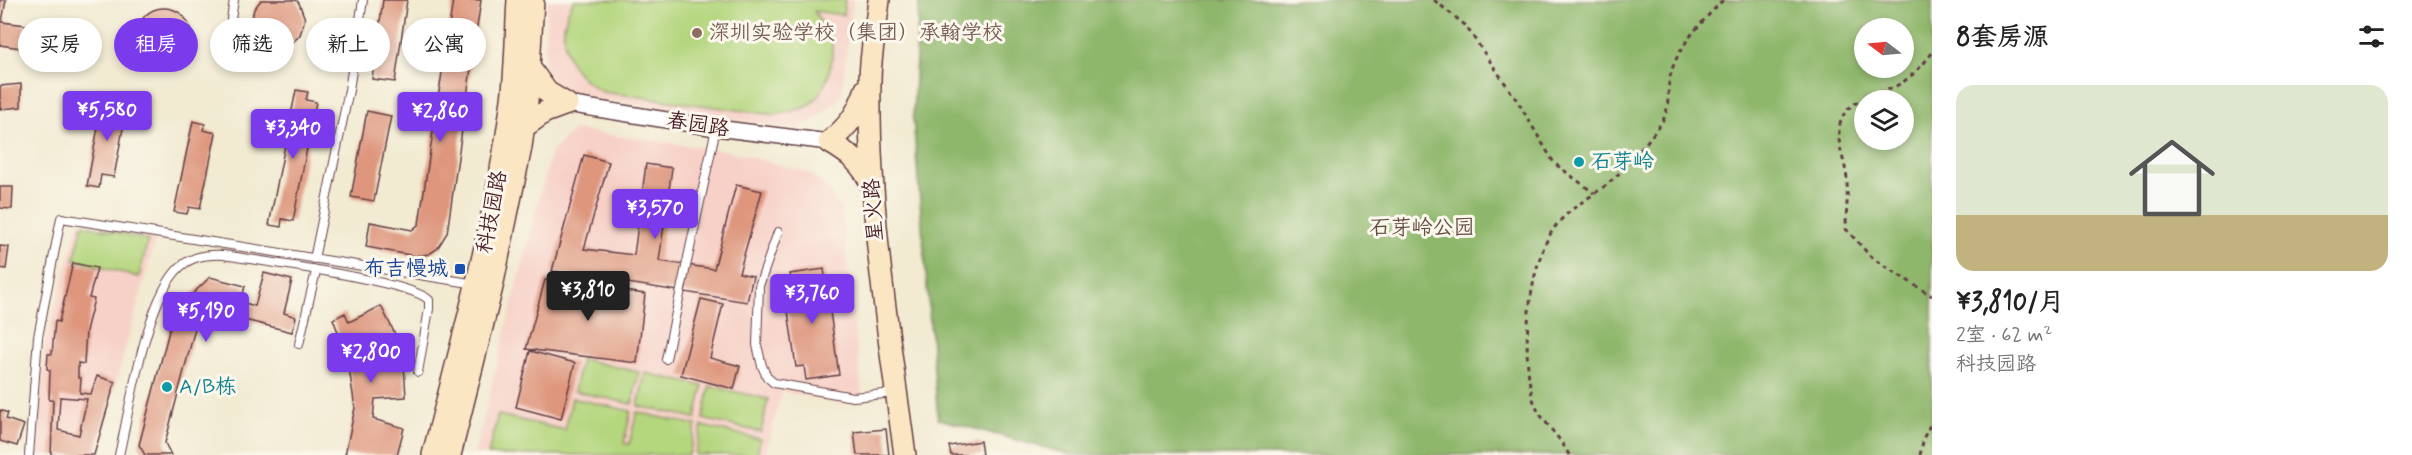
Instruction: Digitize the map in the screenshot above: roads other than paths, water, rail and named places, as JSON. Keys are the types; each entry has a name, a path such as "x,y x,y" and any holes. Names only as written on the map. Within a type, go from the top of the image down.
{"main road":[{"name":"科技园路","path":"433,455 477,284 496,196 512,97 518,0"},
{"name":"科技园路","path":"450,455 492,286 524,127 533,0"},
{"name":"星火路","path":"879,0 870,80 872,186 878,257 905,455"},
{"name":"春园路","path":"529,67 547,92 567,104"},
{"path":"829,142 849,124 857,113 870,80"},
{"path":"524,127 545,112 567,104"},
{"name":"春园路","path":"829,142 857,162 866,172 872,186"}],"street":[{"name":"春园路","path":"567,104 716,128 829,142"}],"lane":[{"path":"231,18 234,0"},
{"path":"314,258 349,90 363,0"},
{"path":"666,358 716,128"},
{"path":"29,455 38,337 61,218 477,284"},
{"path":"778,232 759,286 757,345 767,378 774,383 853,397 896,393"},
{"path":"119,455 148,328 168,283 181,267 208,254 394,285 423,294 429,300 429,309 418,372"},
{"path":"299,344 316,271"}],"place":[{"name":"深圳实验学校（集团）承翰学校","path":"697,33"},
{"name":"石芽岭","path":"1579,162"},
{"name":"布吉慢城","path":"460,269"},
{"name":"A/B栋","path":"167,387"}],"park label":[{"name":"石芽岭公园","path":"1422,228"}]}
